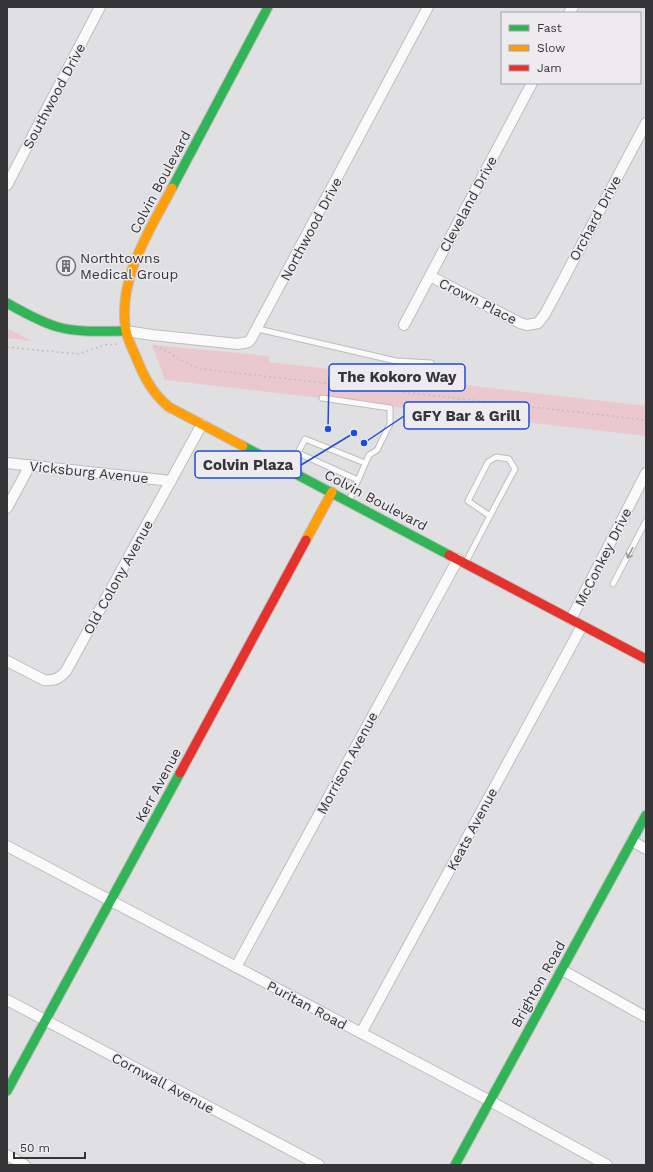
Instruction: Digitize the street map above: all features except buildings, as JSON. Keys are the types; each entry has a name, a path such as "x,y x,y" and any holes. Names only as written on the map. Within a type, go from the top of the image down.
{"street":[{"name":"Southwood Drive","path":"7,185 100,7"},
{"name":"Colvin Boulevard","path":"268,7 132,266 127,292 126,331 142,374 152,392 169,407 646,659"},
{"name":"Northwood Drive","path":"126,331 238,344 251,339 258,329 428,7"},
{"name":"Cleveland Drive","path":"404,325 531,84"},
{"name":"Orchard Drive","path":"545,314 646,123"},
{"name":"Crown Place","path":"430,276 520,323 527,325 538,323 545,314"},
{"path":"7,303 35,318 58,327 94,331 126,331"},
{"name":"Old Colony Avenue","path":"7,661 44,680 50,681 62,676 202,424"},
{"name":"Vicksburg Avenue","path":"7,463 171,481"},
{"path":"7,508 30,465"},
{"name":"McConkey Drive","path":"571,619 646,473"},
{"name":"Kerr Avenue","path":"7,1091 332,492"},
{"name":"Morrison Avenue","path":"236,967 462,561"},
{"name":"Keats Avenue","path":"361,1033 582,626"},
{"name":"Brighton Road","path":"454,1165 646,816"},
{"path":"632,842 646,849"},
{"name":"Puritan Road","path":"7,846 490,1101 607,1165"},
{"path":"562,970 646,1017"},
{"name":"Cornwall Avenue","path":"7,1000 320,1165"},
{"path":"7,1155 25,1165"}],"lane":[{"path":"258,329 396,360 431,363"},
{"path":"322,398 390,408 390,424 377,450 369,455 349,501"},
{"path":"289,470 305,439 365,463"},
{"path":"298,453 358,480"},
{"path":"462,561 490,516 515,469 509,459 496,457 488,462 468,501 490,516"},
{"path":"613,584 646,521"}],"path":[{"path":"7,347 78,354 115,344"},
{"path":"152,346 167,351 193,367 202,369 646,420"}],"shaded area":[{"path":"7,328 32,341 7,338"},
{"path":"152,345 269,356 269,362 646,406 646,436 165,380"}],"traffic: fast":[{"path":"172,188 268,7"},
{"path":"7,303 38,320 66,329 83,331 126,331"},
{"path":"243,446 449,555"},
{"path":"7,1091 180,773"},
{"path":"455,1165 646,815"}],"traffic: slow":[{"path":"172,188 137,256 126,293 124,312 126,331 145,378 163,402 169,407 243,446"},
{"path":"306,540 332,492"}],"traffic: jam":[{"path":"180,773 306,540"},
{"path":"449,555 646,659"}],"place":[{"name":"Northtowns Medical Group","path":"66,266"},
{"name":"The Kokoro Way","path":"328,429"},
{"name":"Colvin Plaza","path":"354,433"},
{"name":"GFY Bar & Grill","path":"364,443"}]}
